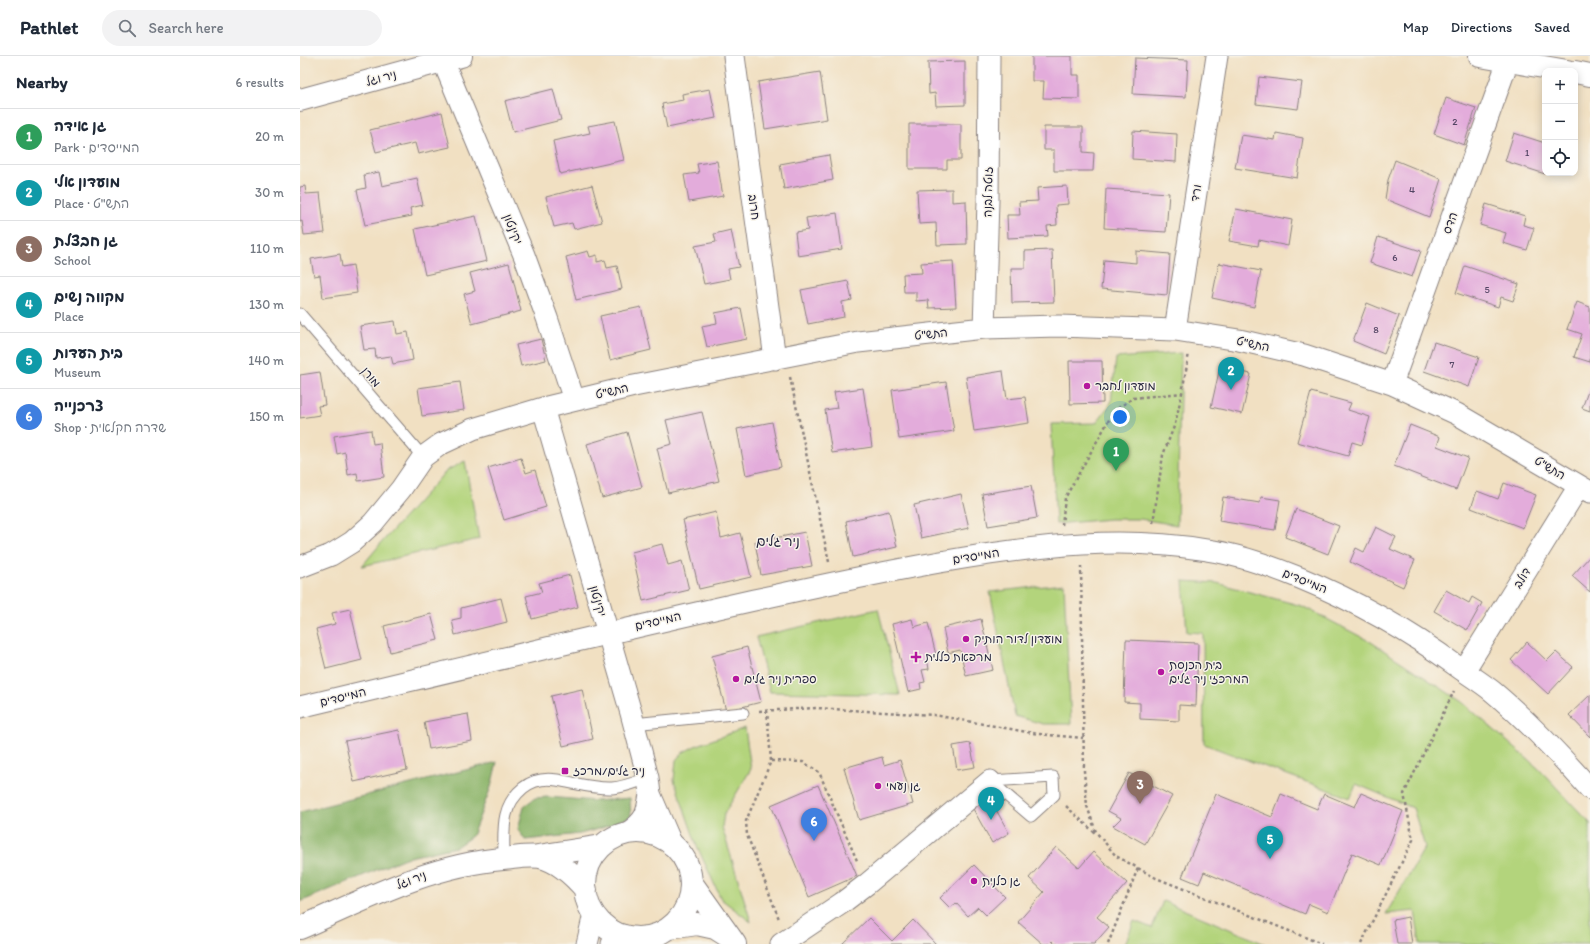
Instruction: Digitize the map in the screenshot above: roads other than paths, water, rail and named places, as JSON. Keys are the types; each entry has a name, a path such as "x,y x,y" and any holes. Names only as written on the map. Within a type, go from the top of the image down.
{"street":[{"name":"חרוב","path":"734,56 781,358"},
{"name":"זוטה לבנה","path":"984,328 988,201 989,56"},
{"name":"ורד","path":"1184,331 1217,56"},
{"path":"1480,56 1549,68"},
{"name":"ניר וגל","path":"300,100 448,58"},
{"name":"יקינטון","path":"448,58 524,255 547,318 574,400"},
{"name":"הדס","path":"1392,384 1508,61"},
{"path":"1578,73 1590,75"},
{"name":"התש\"ט","path":"300,567 331,555 352,542 378,517 400,490 423,457 441,444 473,428 543,408 634,386 858,342 984,328 1059,326 1184,331 1239,340 1304,355 1392,384 1457,414 1585,489"},
{"name":"יקינטון","path":"543,408 634,724 649,786 672,845"},
{"name":"דולב","path":"1464,671 1585,489"},
{"name":"המייסדים","path":"300,707 607,633 834,582 1008,551 1081,543 1151,543 1211,550 1277,569 1337,593 1383,618 1436,651 1490,690 1533,729 1590,789"},
{"path":"784,942 842,903 867,884 990,781"},
{"name":"יקינטון","path":"629,832 641,824 648,813 649,786"},
{"path":"670,928 682,915 689,899 691,882 687,864 677,849 663,838 647,833 629,832 612,838 598,849 589,864 585,881 587,898 594,914 605,927 620,935 619,940 654,936 670,928 697,924 715,928 733,942"},
{"name":"ניר וגל","path":"529,857 602,846"},
{"name":"ניר וגל","path":"300,928 400,884 428,874 486,860 540,857 553,862 576,878 586,890"},
{"path":"691,882 733,942"},
{"path":"587,944 594,914"}],"lane":[{"name":"מורן","path":"300,314 423,457"},
{"path":"634,724 743,713"},
{"path":"1053,777 1054,795 1031,816 990,781 1053,777"},
{"path":"504,858 504,820 508,805 517,793 529,783 544,779 611,788 626,786 649,786"}],"place":[{"name":"מועדון לחבר","path":"1087,386"},
{"name":"מועדון אלי","path":"1231,390"},
{"name":"גן אידה","path":"1116,471"},
{"name":"מועדון לדור הותיק","path":"966,639"},
{"name":"מרפאת כללית","path":"916,657"},
{"name":"בית הכנסת המרכזי ניר גלים","path":"1161,672"},
{"name":"ספרית ניר גלים","path":"736,679"},
{"name":"ניר גלים/מרכז","path":"565,771"},
{"name":"גן נעמי","path":"878,786"},
{"name":"גן חבצלת","path":"1140,804"},
{"name":"מקווה נשים","path":"991,820"},
{"name":"צרכנייה","path":"814,841"},
{"name":"בית העדות","path":"1270,859"},
{"name":"גן כלנית","path":"974,881"}],"district":[{"name":"ניר גלים","path":"778,541"}]}
